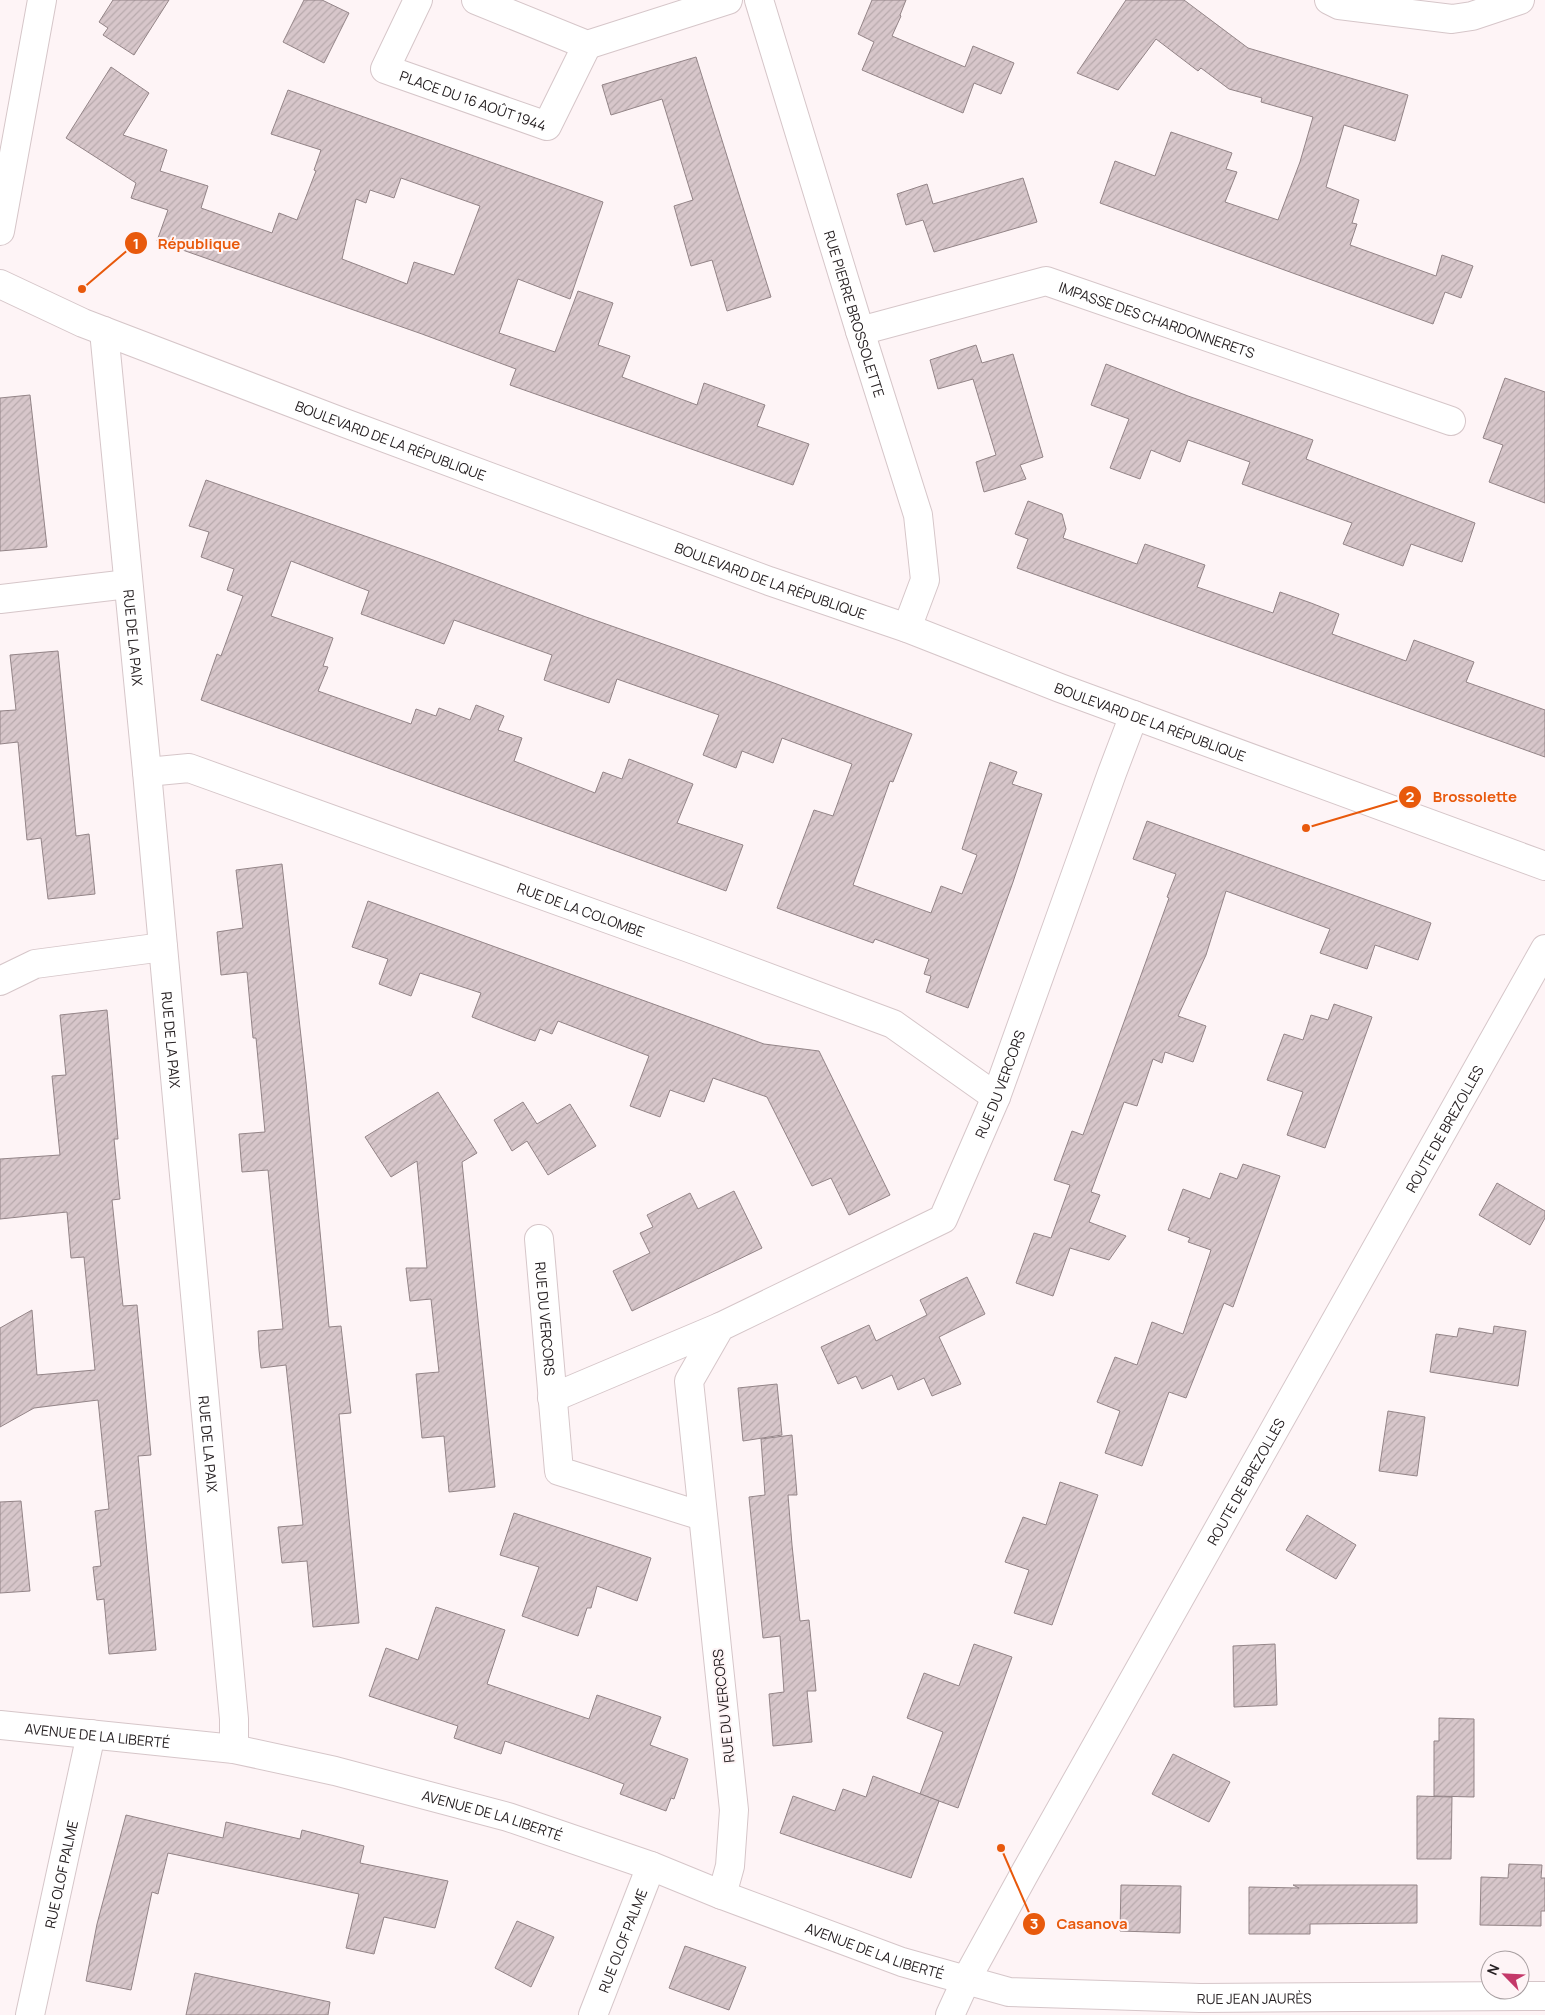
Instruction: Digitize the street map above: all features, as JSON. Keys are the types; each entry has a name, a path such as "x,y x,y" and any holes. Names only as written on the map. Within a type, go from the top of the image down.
{"street":[{"path":"0,231 42,0"},
{"name":"PLACE DU 16 AOÛT 1944","path":"418,0 386,69 548,126 587,45"},
{"path":"476,0 587,45 728,0"},
{"name":"RUE PIERRE BROSSOLETTE","path":"759,0 918,515 925,580 908,628"},
{"path":"1329,0 1339,5 1452,19 1472,16 1520,0"},
{"name":"IMPASSE DES CHARDONNERETS","path":"860,331 1046,281 1451,421"},
{"name":"BOULEVARD DE LA RÉPUBLIQUE","path":"0,284 104,331 360,429 750,574 908,628 1060,688 1545,866"},
{"name":"RUE DE LA PAIX","path":"104,331 147,772 234,1719 234,1749"},
{"path":"0,598 128,584"},
{"name":"RUE DU VERCORS","path":"552,1398 720,1327 943,1219 996,1097 1134,715"},
{"name":"RUE DE LA COLOMBE","path":"147,772 190,768 689,948 893,1024 996,1097"},
{"path":"0,980 36,964 163,947"},
{"name":"ROUTE DE BREZOLLES","path":"950,2015 966,1980 1545,949"},
{"name":"RUE DU VERCORS","path":"539,1239 559,1471 702,1516"},
{"name":"RUE DU VERCORS","path":"720,1327 690,1381 702,1516 734,1810 730,1866 722,1895"},
{"name":"AVENUE DE LA LIBERTÉ","path":"0,1725 234,1749 335,1771 508,1817 651,1866 722,1895 902,1962 966,1980"},
{"name":"RUE OLOF PALME","path":"30,2015 91,1734"},
{"name":"RUE OLOF PALME","path":"593,2015 651,1866"},
{"name":"RUE JEAN JAURÈS","path":"966,1980 1009,1992 1200,1998 1545,1996"}],"building":[{"path":"113,0 169,0 134,55 103,35 108,28 99,22"},
{"path":"304,0 322,0 349,13 324,63 283,42"},
{"path":"872,0 906,0 892,36 965,67 973,46 1014,63 1001,94 974,83 963,113 862,70 874,42 858,34"},
{"path":"1126,0 1184,0 1248,48 1408,95 1395,141 1344,125 1326,187 1359,200 1352,223 1357,224 1350,245 1436,276 1442,255 1473,266 1461,298 1445,292 1433,324 1100,203 1115,161 1155,176 1171,132 1232,153 1226,169 1237,172 1225,202 1278,220 1300,162 1313,117 1261,102 1262,98 1229,89 1201,68 1198,71 1156,39 1118,90 1077,73"},
{"path":"696,57 771,297 727,311 712,260 691,266 674,206 693,200 662,99 611,115 602,85"},
{"path":"111,67 149,93 123,135 167,150 160,171 208,186 201,208 272,233 279,213 297,220 316,171 314,170 321,150 271,134 288,90 603,202 570,299 518,279 499,333 555,352 578,291 613,303 598,345 630,356 622,377 697,405 704,383 765,405 757,426 809,444 793,485 510,385 516,369 157,241 168,210 131,198 136,183 66,138","holes":["401,178 480,206 454,275 414,262 407,284 342,259 356,199 366,203 370,190 394,198"]},
{"path":"1023,178 1037,222 934,252 923,220 906,225 897,194 927,184 933,204"},
{"path":"976,345 982,363 1013,354 1043,457 1020,465 1026,479 984,492 976,462 996,455 973,379 938,389 930,360"},
{"path":"1106,364 1188,396 1313,440 1306,459 1475,523 1462,562 1411,544 1403,566 1343,544 1352,523 1242,484 1250,462 1188,440 1180,462 1151,450 1140,479 1110,468 1129,419 1091,405"},
{"path":"1505,378 1545,392 1545,503 1489,482 1503,445 1483,438"},
{"path":"30,395 47,547 0,551 0,398"},
{"path":"206,480 433,560 912,734 893,782 890,781 853,885 931,913 941,886 962,894 977,855 962,849 990,762 1017,772 1012,784 1042,794 968,1008 926,992 931,976 924,974 929,959 875,939 873,943 777,908 814,810 833,816 852,764 782,738 773,763 742,751 736,768 703,755 719,715 617,679 609,703 544,680 552,655 454,620 444,644 361,614 369,591 291,561 271,616 333,638 323,666 328,667 318,691 411,724 416,709 436,716 439,708 470,720 476,705 504,716 498,730 522,738 514,761 595,793 603,772 622,779 629,759 693,784 677,823 743,845 726,891 201,700 217,654 221,656 243,596 227,590 234,569 201,557 209,532 189,526"},
{"path":"1028,501 1062,514 1066,529 1063,538 1137,564 1145,544 1205,565 1197,587 1273,613 1280,592 1339,614 1332,634 1406,661 1414,640 1474,662 1466,682 1545,710 1545,757 1017,568 1028,539 1015,534"},
{"path":"58,651 76,836 89,834 95,894 48,899 41,838 27,840 18,742 0,744 0,711 16,710 10,655"},
{"path":"1147,821 1431,923 1418,960 1375,945 1367,969 1320,953 1330,929 1226,891 1206,955 1178,1016 1206,1026 1193,1062 1165,1052 1162,1063 1153,1059 1137,1106 1124,1102 1091,1192 1100,1195 1089,1222 1126,1236 1109,1260 1070,1248 1053,1296 1016,1283 1034,1233 1051,1238 1070,1185 1054,1180 1072,1131 1083,1135 1176,874 1133,859"},
{"path":"282,864 306,1082 329,1327 341,1326 351,1413 339,1414 359,1623 313,1627 307,1561 282,1563 278,1527 303,1525 286,1365 261,1368 259,1350 258,1331 283,1329 268,1170 242,1172 239,1134 265,1132 256,1038 253,1038 247,972 221,975 217,932 243,928 236,870"},
{"path":"368,901 764,1044 819,1051 890,1195 849,1215 831,1178 812,1186 767,1097 713,1078 704,1102 670,1090 660,1117 630,1106 649,1056 558,1021 552,1034 540,1029 535,1041 526,1038 472,1017 481,993 420,973 411,996 379,984 388,959 352,947"},
{"path":"1334,1004 1372,1017 1325,1148 1287,1135 1303,1092 1267,1080 1284,1034 1303,1040 1311,1015 1328,1020"},
{"path":"107,1010 118,1139 114,1139 120,1199 112,1200 123,1306 137,1305 151,1455 138,1456 156,1650 109,1654 104,1599 97,1600 93,1567 101,1566 95,1511 109,1509 98,1400 34,1408 0,1427 0,1328 32,1310 37,1375 95,1370 84,1257 71,1258 67,1212 0,1219 0,1159 60,1155 52,1076 66,1075 60,1015"},
{"path":"438,1092 477,1153 462,1162 495,1487 449,1492 444,1436 422,1438 416,1374 439,1372 431,1299 410,1301 406,1268 427,1268 417,1161 391,1177 365,1137"},
{"path":"523,1102 537,1124 570,1104 596,1146 548,1175 527,1141 512,1151 494,1120"},
{"path":"1243,1164 1280,1176 1233,1307 1224,1303 1186,1398 1169,1392 1142,1466 1105,1453 1120,1411 1097,1402 1115,1357 1137,1365 1152,1322 1183,1334 1211,1250 1188,1242 1190,1238 1168,1230 1183,1189 1210,1199 1220,1173 1237,1179"},
{"path":"1497,1183 1545,1211 1545,1218 1530,1245 1479,1215"},
{"path":"734,1191 762,1248 632,1311 613,1271 650,1253 640,1233 653,1227 647,1215 690,1193 698,1209"},
{"path":"967,1277 985,1314 939,1337 961,1384 932,1396 924,1378 898,1390 892,1375 862,1389 856,1376 838,1384 821,1347 869,1325 876,1341 927,1315 920,1300"},
{"path":"1494,1326 1526,1331 1518,1386 1430,1372 1436,1334 1457,1337 1459,1328 1493,1334"},
{"path":"777,1384 782,1435 743,1441 738,1388"},
{"path":"1388,1411 1425,1417 1417,1476 1379,1471"},
{"path":"792,1435 797,1495 788,1495 792,1545 800,1621 809,1620 816,1691 807,1691 812,1742 773,1746 769,1694 784,1692 780,1636 763,1638 749,1497 765,1495 761,1439"},
{"path":"1060,1482 1098,1495 1052,1625 1014,1613 1029,1570 1005,1562 1023,1517 1046,1525"},
{"path":"21,1501 30,1591 0,1593 0,1502"},
{"path":"514,1513 651,1558 637,1601 597,1586 591,1608 587,1608 578,1636 522,1616 539,1567 500,1555"},
{"path":"1307,1515 1356,1545 1336,1579 1286,1550"},
{"path":"436,1607 505,1630 487,1684 589,1719 597,1695 661,1717 650,1745 688,1759 674,1799 671,1798 666,1811 620,1794 624,1784 505,1741 501,1754 454,1738 458,1726 369,1696 386,1648 418,1660"},
{"path":"974,1644 1012,1657 958,1808 920,1794 943,1732 907,1718 924,1673 959,1686"},
{"path":"1275,1644 1277,1705 1234,1707 1233,1646"},
{"path":"1439,1718 1474,1719 1474,1797 1434,1796 1434,1741 1439,1741"},
{"path":"1173,1754 1230,1782 1209,1822 1152,1794"},
{"path":"873,1776 939,1801 911,1878 780,1833 793,1796 835,1811 843,1789 866,1797"},
{"path":"1417,1796 1452,1797 1451,1859 1417,1859"},
{"path":"126,1815 223,1838 226,1822 300,1839 302,1830 364,1846 360,1863 448,1881 435,1928 384,1917 374,1954 346,1948 359,1894 168,1853 158,1894 152,1892 131,1990 86,1981 97,1924"},
{"path":"1509,1864 1542,1865 1541,1878 1545,1878 1545,1911 1541,1911 1541,1926 1480,1925 1481,1877 1508,1878"},
{"path":"1121,1885 1181,1886 1180,1933 1120,1931"},
{"path":"1293,1885 1417,1885 1417,1923 1310,1924 1310,1934 1249,1934 1249,1887 1299,1888"},
{"path":"517,1921 554,1937 531,1987 495,1968"},
{"path":"685,1946 746,1967 729,2010 669,1988"},
{"path":"195,1973 330,2002 328,2015 186,2015"}],"place":[{"name":"République","path":"82,289"},
{"name":"Brossolette","path":"1306,828"},
{"name":"Casanova","path":"1001,1848"}]}
